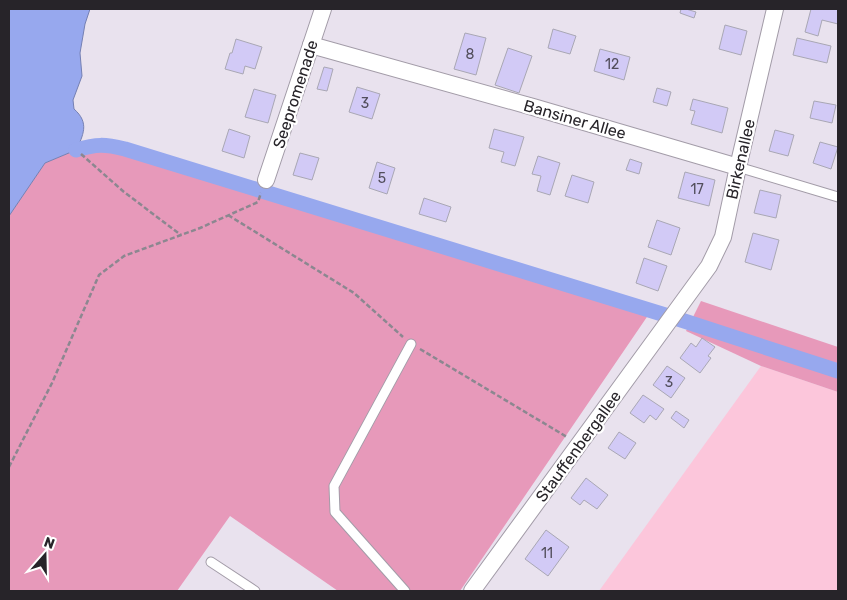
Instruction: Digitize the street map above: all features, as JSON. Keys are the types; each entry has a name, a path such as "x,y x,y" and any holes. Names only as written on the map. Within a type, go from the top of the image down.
{"street":[{"name":"Seepromenade","path":"266,180 323,9"},
{"name":"Birkenallee","path":"684,300 709,266 723,237 775,9"},
{"name":"Bansiner Allee","path":"311,44 738,167"},
{"name":"Stauffenbergallee","path":"472,591 684,300"}],"lane":[{"name":"Bansiner Allee","path":"738,167 838,197"},
{"path":"405,591 335,512 334,486 411,344"},
{"path":"211,562 255,591"}],"path":[{"path":"81,154 124,192 181,235"},
{"path":"9,467 52,383 99,275 124,256 181,235 258,202"},
{"path":"228,215 354,294 411,344 579,444"}],"shaded area":[{"path":"101,140 651,311 460,591 338,591 230,516 177,591 9,591 9,216 45,163 76,150 79,145"},
{"path":"701,301 838,347 838,392 761,366 686,331"},
{"path":"761,366 838,392 838,591 599,591"}],"water":[{"path":"9,9 90,9 85,24 80,53 82,76 73,100 74,109 84,124 81,140 76,151 45,163 9,216"}],"building":[{"path":"681,9 696,12 694,18 680,13"},
{"path":"811,9 838,9 838,24 822,20 818,36 805,32"},
{"path":"725,25 747,31 741,55 719,49"},
{"path":"553,29 576,36 570,54 548,48"},
{"path":"465,33 486,38 476,75 454,69"},
{"path":"797,38 831,46 827,63 793,55"},
{"path":"236,39 262,47 255,69 245,66 243,74 225,69"},
{"path":"508,48 532,56 519,93 495,85"},
{"path":"600,49 630,57 624,80 594,71"},
{"path":"324,67 333,69 327,91 317,89"},
{"path":"357,87 380,94 372,119 349,112"},
{"path":"657,88 671,92 667,106 653,102"},
{"path":"254,89 276,95 268,123 245,117"},
{"path":"693,99 728,108 722,133 691,124 695,111 690,110"},
{"path":"814,101 836,105 832,123 810,118"},
{"path":"229,129 250,136 244,158 222,151"},
{"path":"494,129 524,137 515,166 501,162 504,152 489,148"},
{"path":"775,130 794,135 788,156 769,151"},
{"path":"820,142 838,147 831,169 813,163"},
{"path":"300,153 319,158 312,180 293,175"},
{"path":"538,156 560,163 550,195 537,191 541,176 532,174"},
{"path":"630,159 642,163 639,174 626,170"},
{"path":"377,162 395,168 387,194 369,188"},
{"path":"685,172 715,180 709,206 678,198"},
{"path":"572,175 594,182 588,203 565,196"},
{"path":"760,190 781,195 776,218 754,213"},
{"path":"424,198 451,207 446,222 419,214"},
{"path":"657,220 680,228 671,255 648,247"},
{"path":"753,233 779,240 771,270 745,262"},
{"path":"644,258 667,266 658,291 636,283"},
{"path":"702,338 715,347 708,356 711,358 700,373 680,358 691,343 696,347"},
{"path":"667,366 685,378 671,398 653,385"},
{"path":"643,395 664,409 656,420 650,415 644,423 630,413"},
{"path":"676,411 689,420 684,428 671,418"},
{"path":"619,432 636,443 625,459 608,448"},
{"path":"586,478 608,495 597,509 584,500 580,505 571,498"},
{"path":"546,530 569,547 548,576 525,559"}],"waterway":[{"path":"76,150 100,145 125,149 675,318 838,371"}]}
